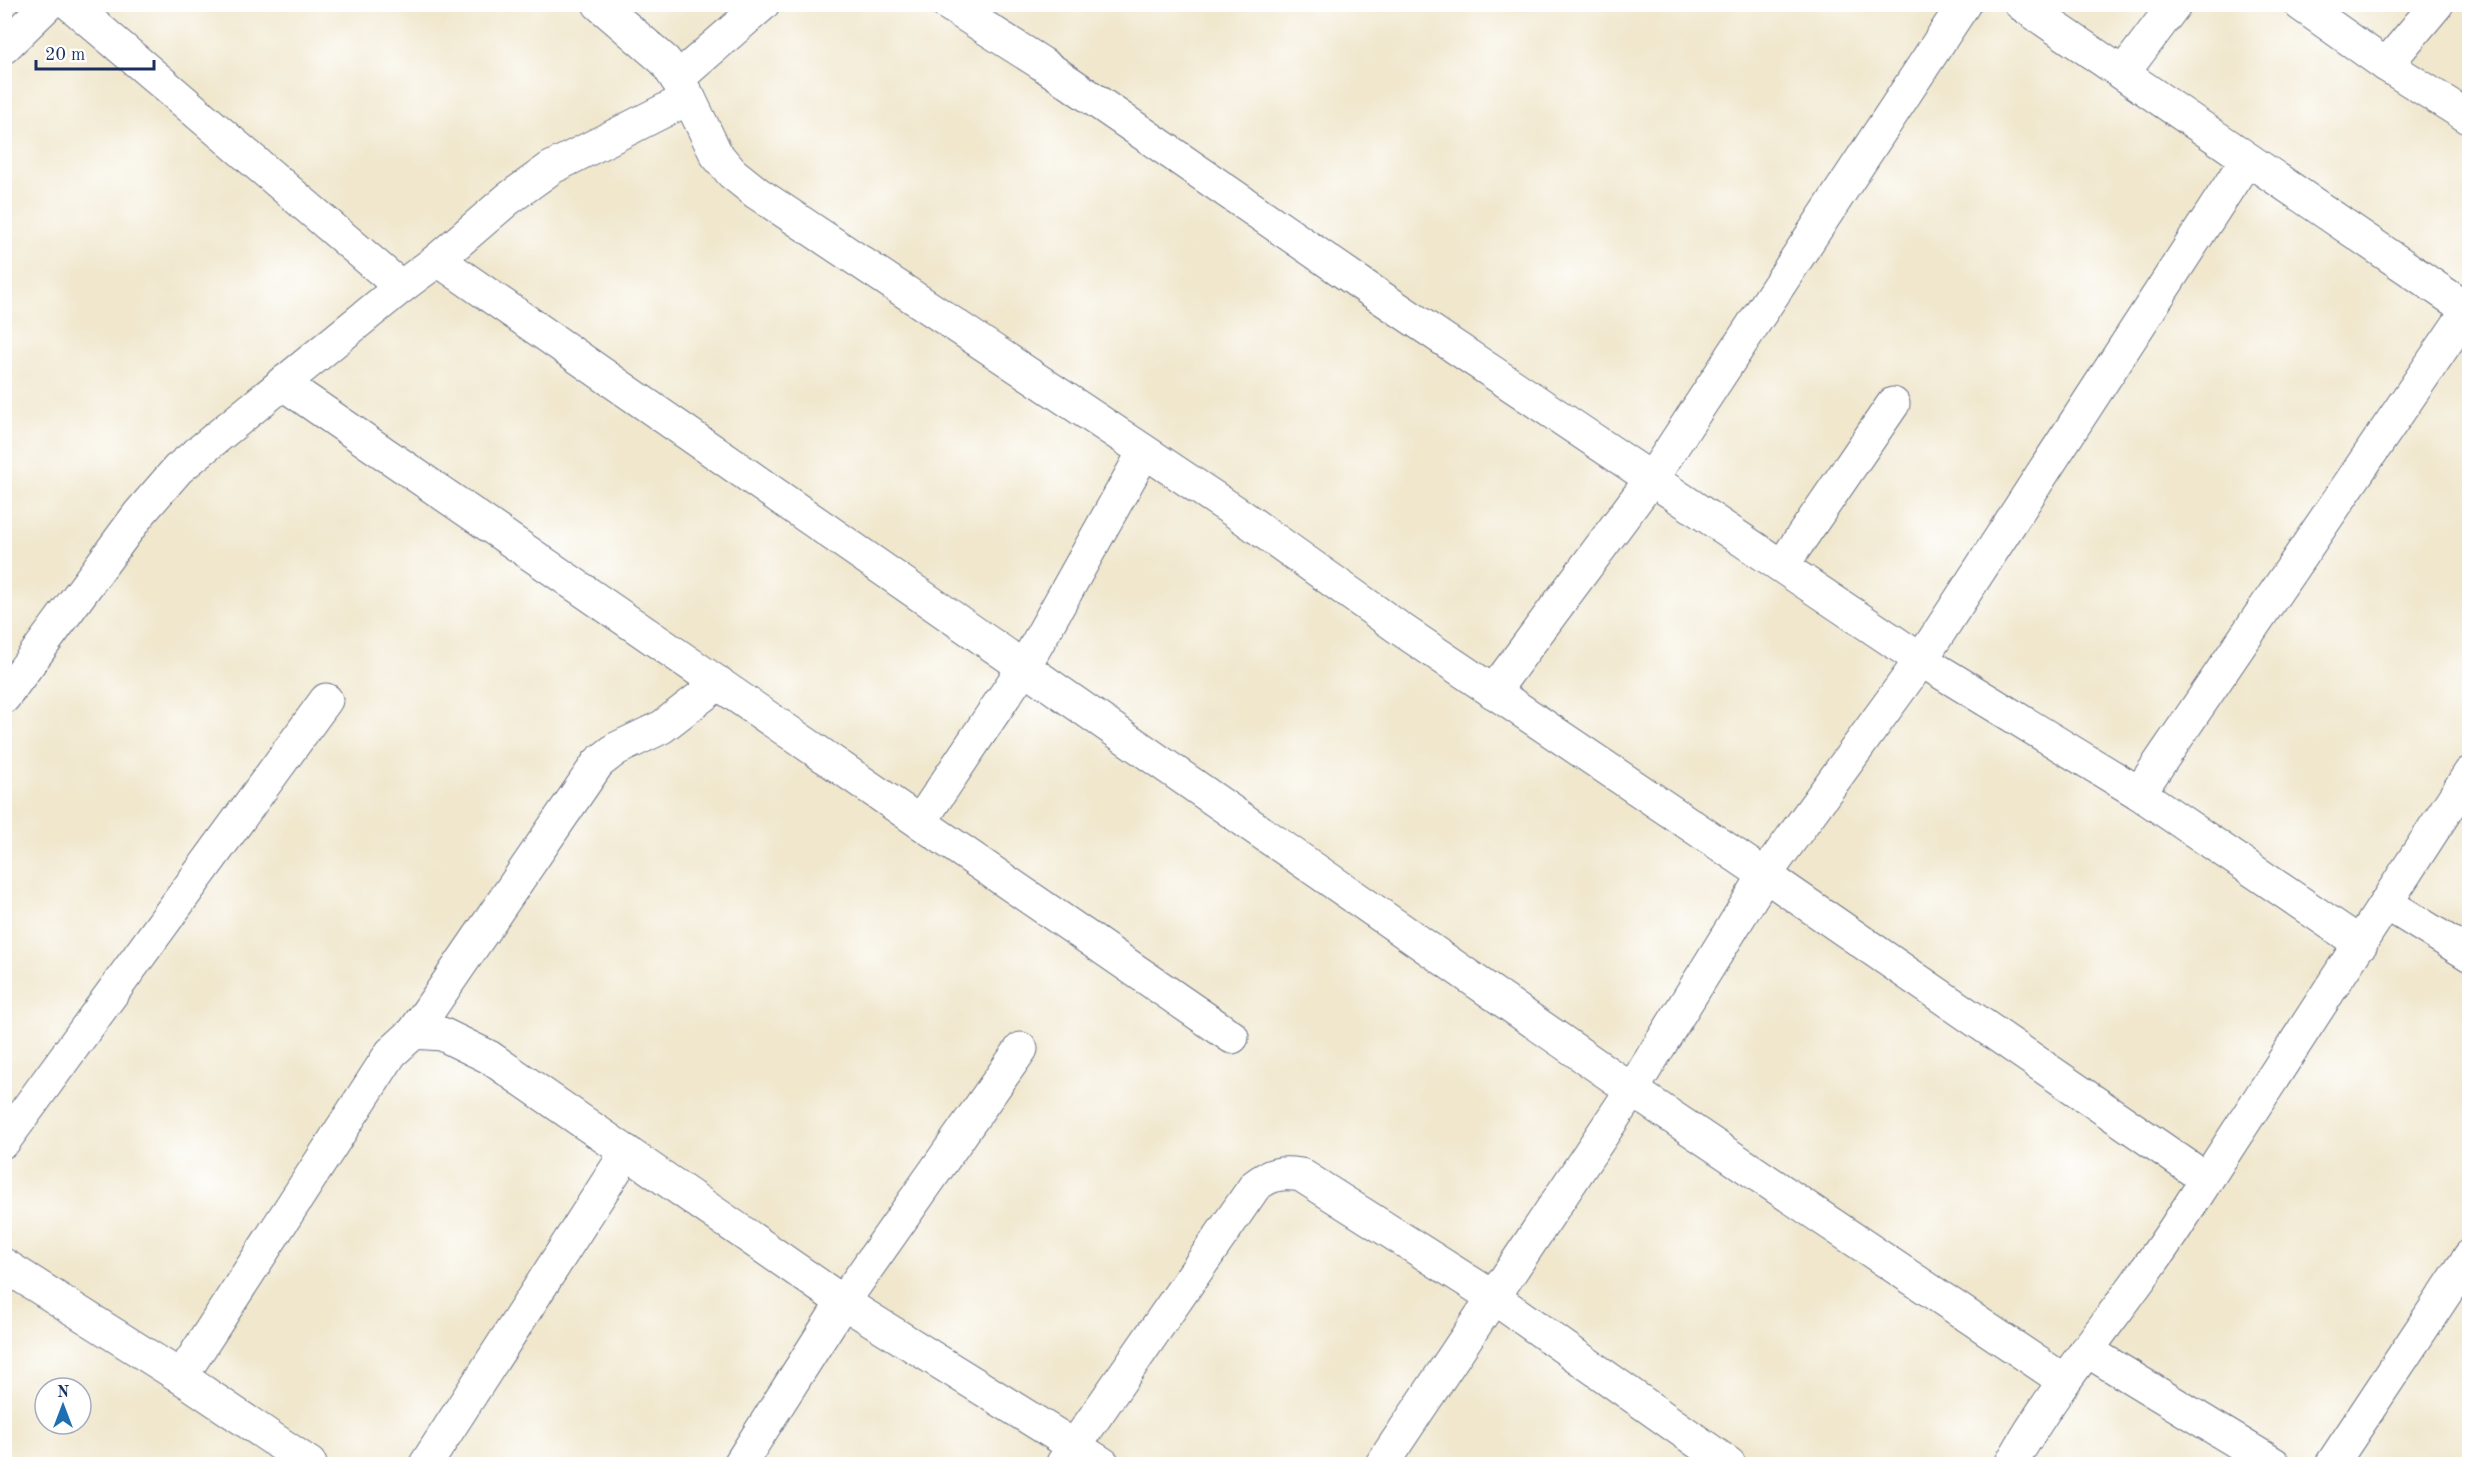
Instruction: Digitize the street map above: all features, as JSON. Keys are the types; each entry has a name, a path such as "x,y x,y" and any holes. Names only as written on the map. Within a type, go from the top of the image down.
{"street":[{"path":"4,47 48,4"},
{"path":"70,4 400,287"},
{"path":"599,4 665,61 683,89 716,154 732,173 757,193 1240,514 1493,692 1765,875 2206,1179"},
{"path":"4,696 139,514 178,469 400,287 436,261 508,199 551,168 683,89 763,4"},
{"path":"948,4 1041,63 1367,288 1921,660 2139,794 2361,944"},
{"path":"1493,692 1652,478 1964,4"},
{"path":"2021,4 2469,311 2139,794"},
{"path":"2123,74 2175,4"},
{"path":"2300,4 2386,65 2469,118"},
{"path":"2386,65 2437,4"},
{"path":"1382,1464 1632,1090 1765,875 1921,660 2247,159"},
{"path":"436,261 454,271 1632,1090 2063,1380"},
{"path":"282,383 1232,1037"},
{"path":"1782,566 1893,404"},
{"path":"920,822 1024,668 1144,452"},
{"path":"181,1377 391,1053 414,1032 598,763 616,749 662,727 719,682"},
{"path":"4,1141 326,700"},
{"path":"2012,1464 2063,1380 2173,1231 2361,944 2469,773"},
{"path":"2386,903 2469,955"},
{"path":"414,1032 442,1034 489,1057 1068,1455 1103,1464"},
{"path":"740,1464 843,1302 1021,1049"},
{"path":"426,1464 627,1152"},
{"path":"1068,1455 1254,1186 1268,1175 1284,1173 1301,1175 1493,1297 1709,1459"},
{"path":"2332,1464 2469,1256"},
{"path":"4,1265 181,1377 310,1464"},
{"path":"2086,1350 2274,1464"}]}
